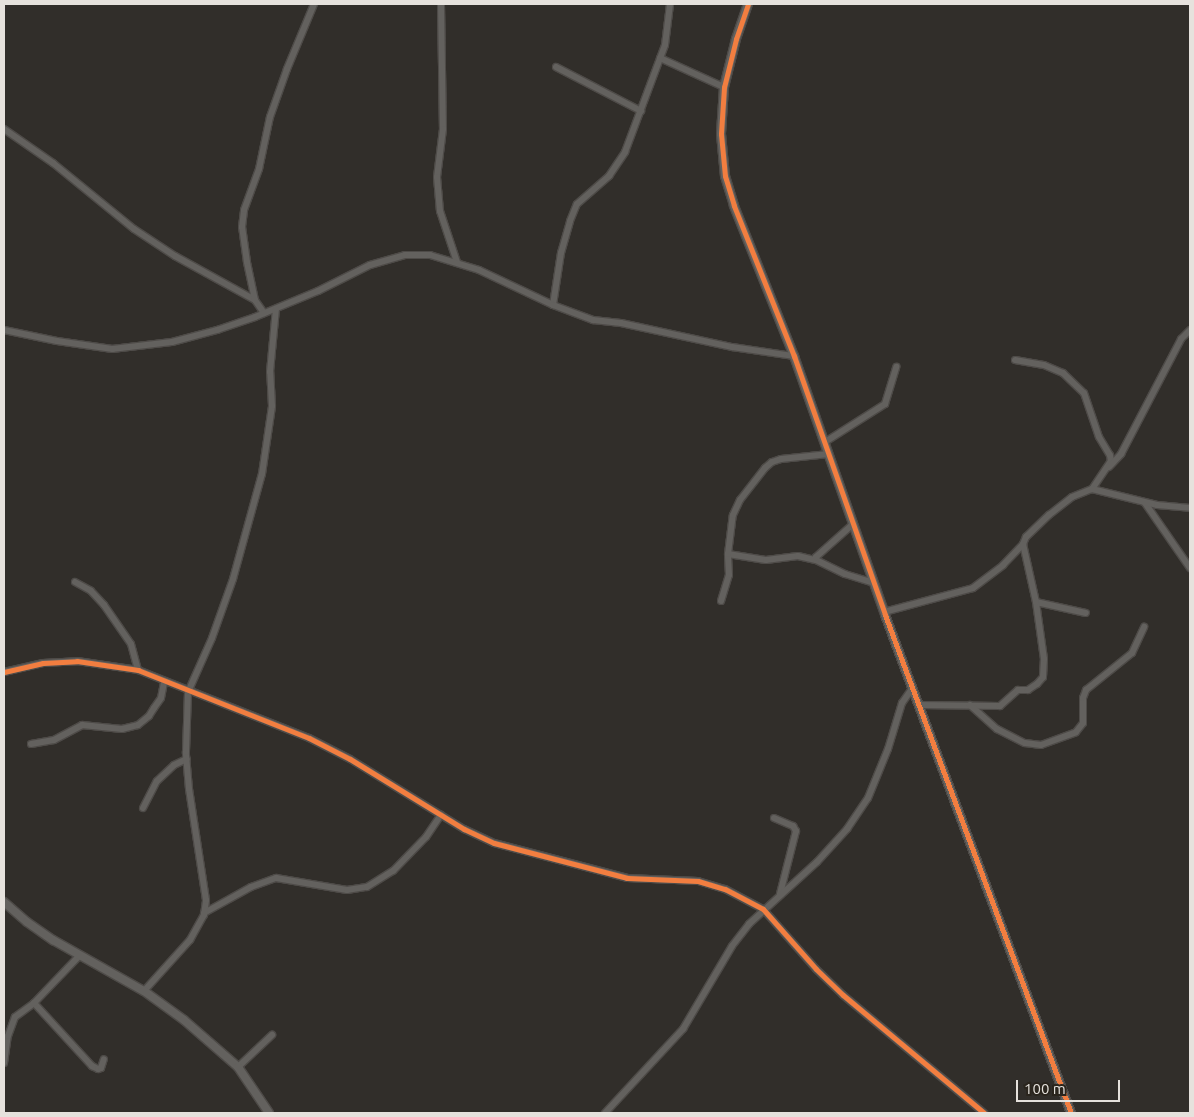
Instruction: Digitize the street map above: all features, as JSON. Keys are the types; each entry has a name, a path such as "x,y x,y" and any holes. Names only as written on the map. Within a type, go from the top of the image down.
{"street":[{"path":"264,313 255,300 242,226 244,210 259,169 270,117 314,4"},
{"path":"441,4 443,129 437,177 440,211 457,262"},
{"path":"553,304 561,254 570,221 577,204 609,176 625,152 665,45 670,4"},
{"path":"748,4 736,39 724,87 722,134 725,176 734,206 794,356 884,612 920,704 1071,1113"},
{"path":"660,58 724,87"},
{"path":"556,67 641,111"},
{"path":"4,129 53,163 134,229 176,256 255,300"},
{"path":"4,330 57,341 112,348 172,342 217,330 276,309 318,292 370,265 405,255 430,256 457,262 593,320 621,323 732,347 794,356"},
{"path":"144,991 190,940 198,929 204,913 206,900 187,759 188,692 212,638 233,579 262,474 272,406 270,372 276,309"},
{"path":"1106,469 1121,454 1181,340 1190,330"},
{"path":"884,612 973,588 1003,565 1023,544 1026,537 1049,515 1072,497 1092,489 1111,461 1110,455 1100,437 1087,399 1079,387 1063,373 1044,365 1015,360"},
{"path":"825,442 885,404 896,367"},
{"path":"721,601 729,575 728,554 733,515 740,500 765,468 781,459 829,454"},
{"path":"1092,489 1145,503 1190,508"},
{"path":"1145,503 1190,568"},
{"path":"816,560 816,557 853,524"},
{"path":"920,704 1000,706 1018,690 1028,690 1037,684 1042,677 1044,659 1036,602 1023,544"},
{"path":"728,554 766,560 798,556 816,560 845,574 874,583"},
{"path":"74,582 92,591 104,605 131,644 138,670"},
{"path":"1036,602 1086,613"},
{"path":"969,704 997,729 1025,743 1041,745 1076,732 1083,723 1083,698 1086,690 1132,653 1144,626"},
{"path":"4,672 43,664 77,661 138,670 188,692 309,738 350,760 441,815 494,843 522,852 627,878 698,882 726,889 764,910 816,969 843,995 984,1113"},
{"path":"31,744 42,744 54,740 82,725 122,729 138,724 149,716 161,698 164,682"},
{"path":"605,1113 683,1030 732,946 749,924 816,862 847,828 868,798 888,750 902,703 913,687"},
{"path":"143,808 157,780 174,765 187,759"},
{"path":"204,913 251,887 276,878 347,890 367,887 393,871 426,837 441,815"},
{"path":"774,818 793,826 796,831 780,894"},
{"path":"4,902 27,922 80,956 144,991 184,1020 238,1066 269,1113"},
{"path":"4,1064 11,1024 15,1017 34,1003 80,956"},
{"path":"34,1003 92,1066 98,1070 101,1068 104,1059"},
{"path":"4,1027 11,1024"},
{"path":"238,1066 272,1036"}],"cycle path":[{"path":"748,4 736,39 724,87 721,134 725,176 734,206 794,356 885,615 1071,1113"},
{"path":"4,672 43,663 77,661 138,670 309,738 350,759 464,829 494,843 627,878 698,881 725,889 763,909 816,969 843,995 984,1113"}]}
